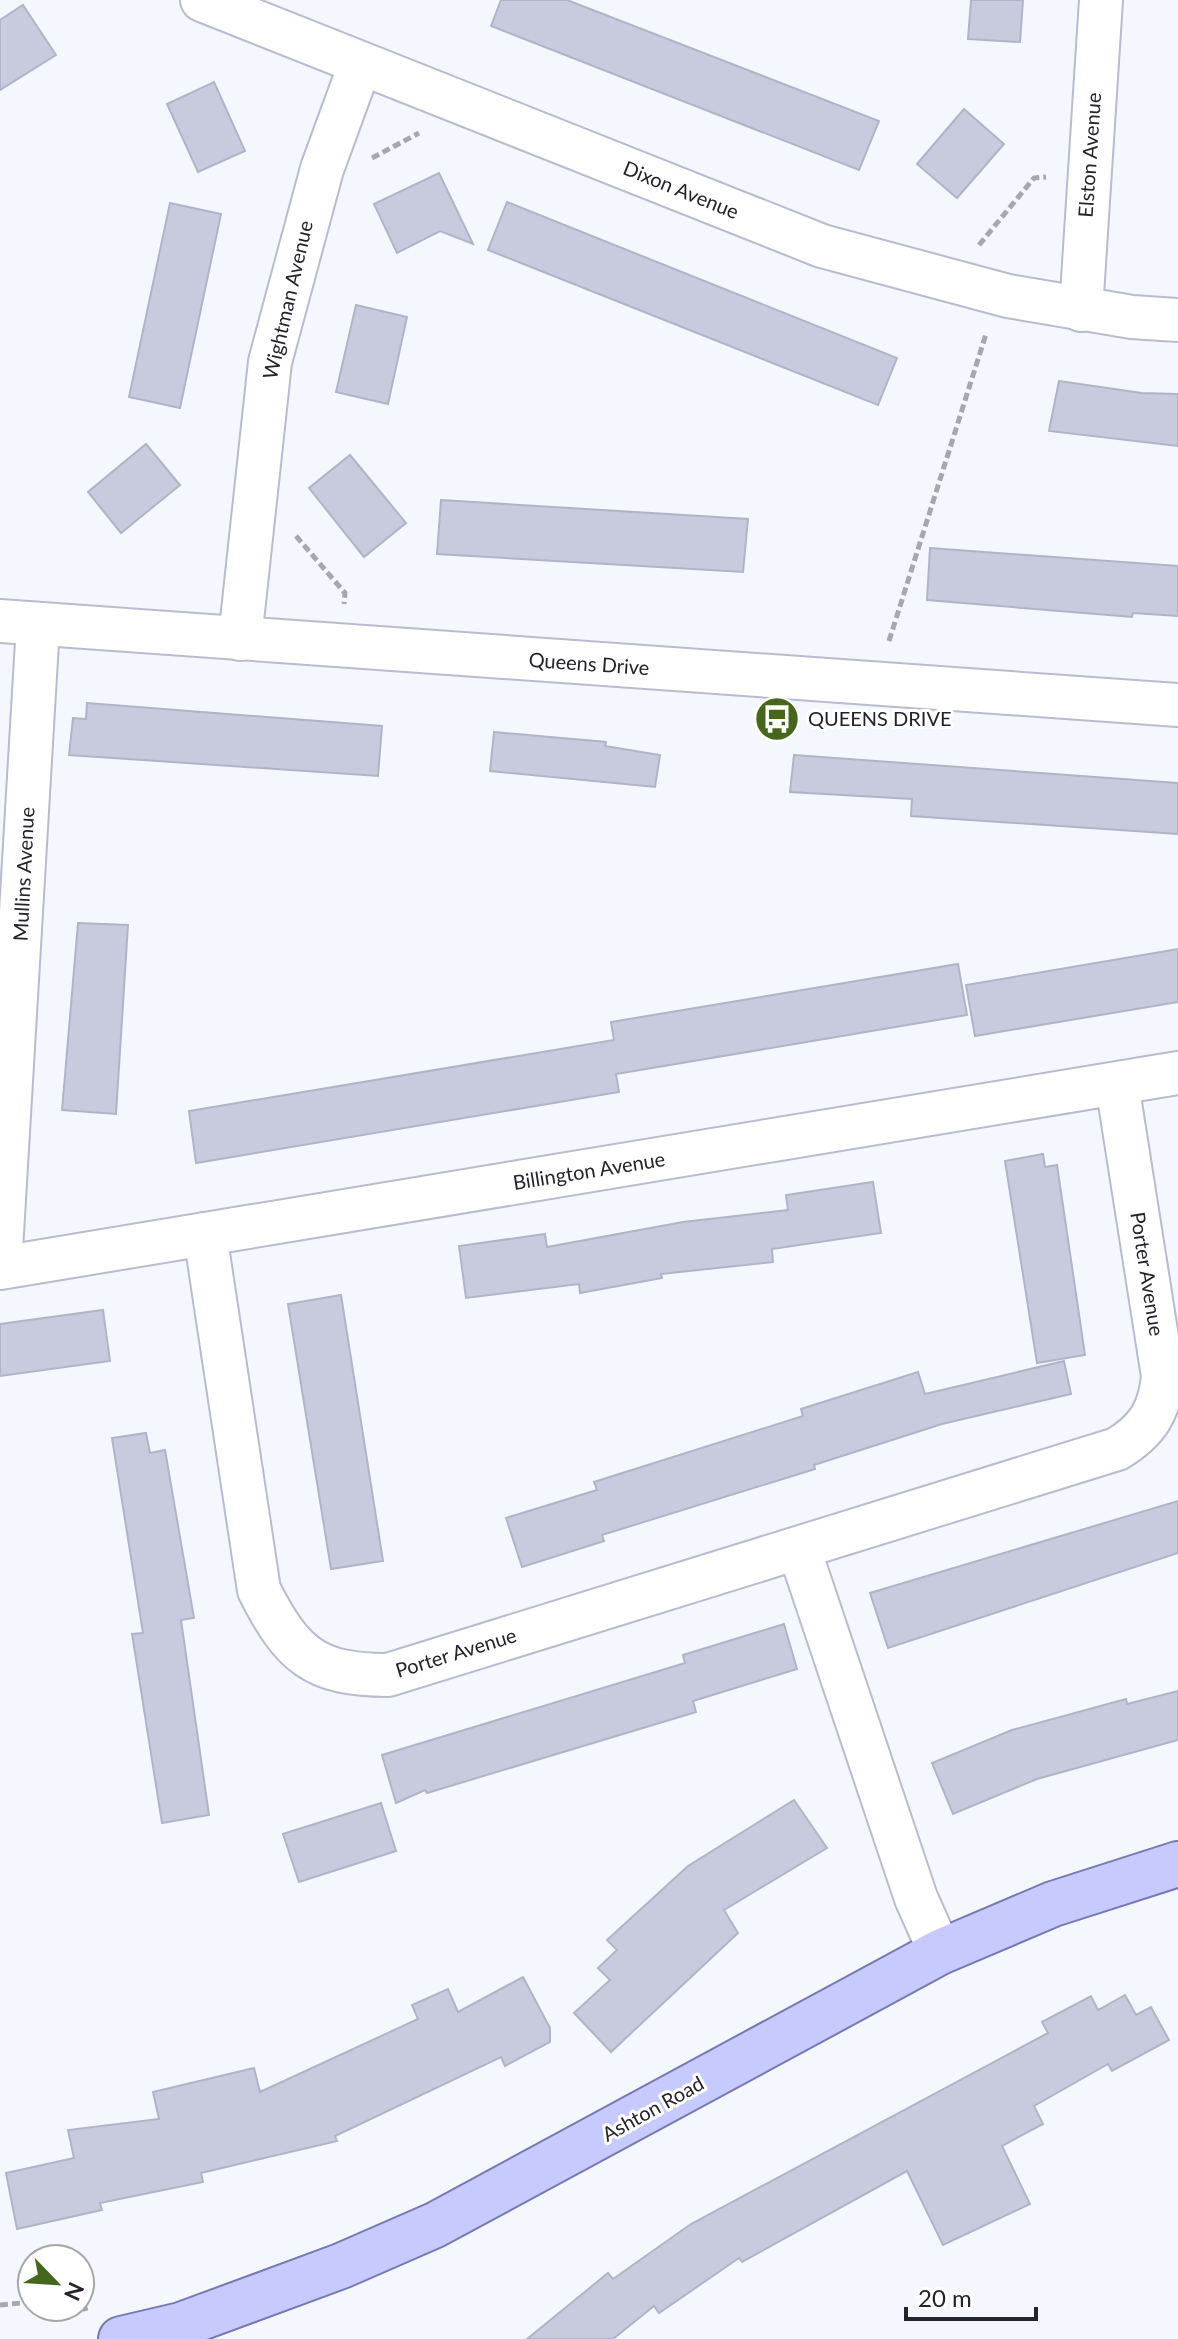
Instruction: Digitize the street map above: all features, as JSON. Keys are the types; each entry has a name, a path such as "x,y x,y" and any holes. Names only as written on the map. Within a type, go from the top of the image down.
{"main road":[{"name":"Ashton Road","path":"121,2339 184,2332 435,2225 940,1952 1053,1904 1178,1864"}],"street":[{"name":"Dixon Avenue","path":"202,0 360,65 532,128 822,246 917,274 1081,310 1178,320"},
{"name":"Elston Avenue","path":"1081,310 1101,0"},
{"name":"Wightman Avenue","path":"240,639 270,362 322,169 360,65"},
{"name":"Queens Drive","path":"19,623 1178,705"},
{"name":"Mullins Avenue","path":"0,1268 19,623"},
{"name":"Billington Avenue","path":"0,1268 1178,1073"},
{"name":"Porter Avenue","path":"205,1234 259,1590 277,1626 304,1654 323,1667 349,1675 388,1675 1117,1449 1136,1437 1152,1419 1161,1400 1163,1376 1117,1084"},
{"path":"799,1549 916,1898 940,1952"}],"path":[{"path":"363,163 418,135 425,122"},
{"path":"978,248 982,238 1034,178 1046,177"},
{"path":"884,655 990,322"},
{"path":"290,529 345,593 343,608"}],"building":[{"path":"501,0 567,0 879,121 859,170 491,26"},
{"path":"971,0 1023,0 1020,42 968,39"},
{"path":"23,5 56,55 0,90 0,20"},
{"path":"214,82 245,151 198,172 167,104"},
{"path":"964,109 1004,144 957,198 917,164"},
{"path":"439,173 473,244 440,231 397,253 374,204"},
{"path":"507,202 897,358 878,405 488,250"},
{"path":"170,203 221,214 180,408 129,397"},
{"path":"356,305 407,317 388,404 336,392"},
{"path":"1059,381 1142,393 1178,394 1178,446 1049,431"},
{"path":"146,444 180,485 121,533 88,492"},
{"path":"350,455 406,523 364,557 309,488"},
{"path":"441,500 748,519 743,572 437,554"},
{"path":"930,548 1178,566 1178,616 1133,613 1132,617 927,600"},
{"path":"87,703 382,726 378,776 69,755 73,718 86,719"},
{"path":"494,732 606,742 605,746 660,755 655,787 490,771"},
{"path":"794,755 1178,783 1178,834 911,816 912,799 790,792"},
{"path":"78,923 128,925 116,1114 62,1110"},
{"path":"1178,949 1178,1002 975,1036 966,985"},
{"path":"958,964 967,1015 616,1074 619,1092 196,1163 189,1111 614,1040 611,1022"},
{"path":"1043,1154 1045,1167 1057,1165 1085,1355 1037,1363 1005,1161"},
{"path":"873,1182 881,1233 772,1249 773,1262 661,1274 662,1278 580,1293 579,1284 466,1298 459,1246 545,1234 547,1247 683,1222 788,1210 786,1195"},
{"path":"341,1295 383,1561 331,1569 288,1304"},
{"path":"103,1310 110,1361 0,1376 0,1324"},
{"path":"1064,1361 1071,1394 942,1424 814,1465 815,1469 602,1535 604,1541 522,1567 506,1518 597,1490 594,1482 803,1416 801,1409 918,1372 925,1394"},
{"path":"146,1433 150,1453 165,1450 194,1618 181,1620 209,1815 162,1823 132,1634 143,1633 112,1438"},
{"path":"1178,1501 1178,1553 888,1648 870,1593"},
{"path":"784,1624 797,1669 693,1701 696,1712 427,1793 425,1790 396,1803 382,1755 685,1663 683,1655"},
{"path":"1178,1691 1178,1740 1037,1779 953,1814 932,1763 1012,1730 1126,1699 1127,1704"},
{"path":"794,1800 827,1848 724,1910 738,1933 611,2052 574,2013 610,1980 598,1968 617,1950 607,1940 688,1866"},
{"path":"381,1803 396,1851 299,1882 283,1834"},
{"path":"523,1977 550,2028 550,2042 505,2066 501,2057 335,2136 337,2141 201,2173 203,2182 100,2203 102,2210 17,2229 6,2173 74,2158 68,2130 159,2119 153,2092 254,2068 260,2092 418,2019 412,2005 448,1989 458,2012"},
{"path":"1125,1995 1136,2015 1151,2007 1169,2040 1112,2071 1108,2064 1034,2106 1043,2124 1002,2146 1030,2204 943,2245 907,2171 742,2262 739,2258 659,2313 654,2306 613,2339 527,2339 608,2273 613,2279 691,2224 1048,2033 1042,2022 1091,1996 1098,2010"}],"place":[{"name":"QUEENS DRIVE","path":"777,719"}]}
